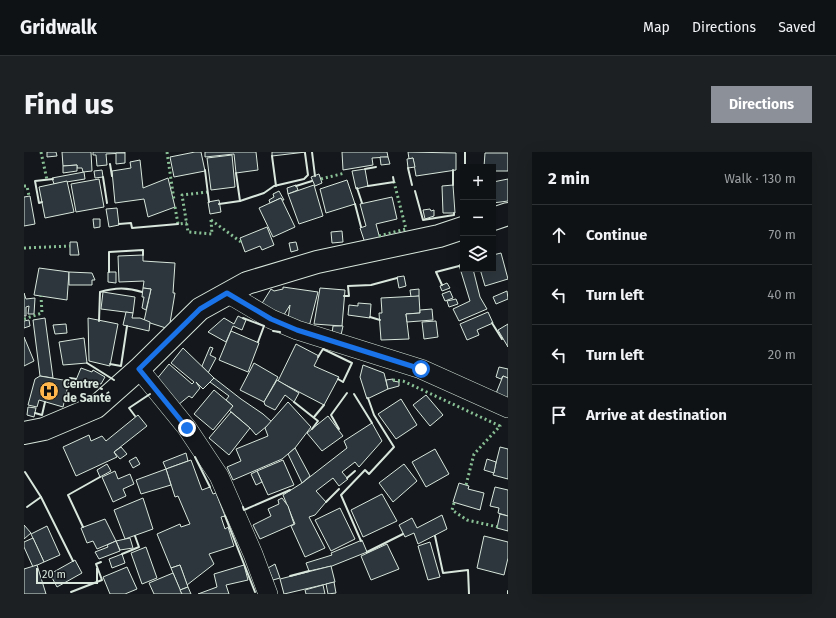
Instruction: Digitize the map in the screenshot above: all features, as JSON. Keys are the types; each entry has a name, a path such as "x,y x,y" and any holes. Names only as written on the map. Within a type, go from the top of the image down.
{"main road":[{"path":"496,218 508,214"},
{"path":"24,433 44,429 96,407 139,369 200,309 227,293 248,284 317,262 439,236 460,229"}],"street":[{"path":"227,293 271,319 297,330 421,369 508,408"},
{"path":"139,369 187,428 219,476 268,594"}],"building":[{"path":"47,152 56,152 57,156 47,157"},
{"path":"62,152 91,152 92,171 83,172 82,168 77,168 77,165 63,166"},
{"path":"93,152 125,153 106,154 107,165 97,166 96,155 93,155"},
{"path":"201,152 205,171 174,177 170,157"},
{"path":"205,152 256,152 258,170 236,173 234,154 205,157"},
{"path":"272,152 306,152 272,156"},
{"path":"342,152 387,152 388,157 372,158 373,165 343,170"},
{"path":"408,152 456,153 456,170 416,176 413,158 409,159"},
{"path":"116,153 125,153 125,163 116,164"},
{"path":"485,153 508,153 508,171 496,171 496,164 484,164"},
{"path":"232,155 235,187 211,190 207,158"},
{"path":"380,157 388,157 390,164 381,165"},
{"path":"413,158 415,167 408,168 407,159"},
{"path":"140,160 143,188 168,178 175,207 148,217 144,199 115,203 112,171 131,168 130,162"},
{"path":"77,165 77,171 63,173 63,166"},
{"path":"365,169 368,186 356,189 352,171"},
{"path":"102,170 103,177 95,178 94,171"},
{"path":"84,172 85,179 54,184 52,178"},
{"path":"319,174 322,183 315,186 311,177"},
{"path":"99,179 104,207 76,212 71,184"},
{"path":"508,179 508,201 496,203 496,181"},
{"path":"347,180 355,204 326,213 320,189"},
{"path":"67,181 74,212 45,218 39,187"},
{"path":"296,185 298,190 288,194 287,188"},
{"path":"314,185 323,216 299,224 288,194"},
{"path":"453,185 455,213 443,213 442,186"},
{"path":"279,191 284,200 281,198 270,203 269,200 274,197 273,194"},
{"path":"30,196 35,224 24,226 24,197"},
{"path":"392,197 397,219 376,224 380,239 365,243 360,228 366,226 360,204"},
{"path":"281,198 295,227 273,237 259,208"},
{"path":"219,200 221,212 210,214 208,202"},
{"path":"117,208 119,225 109,227 106,209"},
{"path":"430,209 431,211 434,210 434,216 425,219 423,210"},
{"path":"93,219 100,219 100,227 94,228"},
{"path":"267,227 274,245 262,250 260,246 245,252 240,238"},
{"path":"342,231 343,242 332,243 331,232"},
{"path":"70,242 77,242 79,255 70,255"},
{"path":"296,242 298,250 291,252 289,243"},
{"path":"501,253 508,279 485,286 481,272 496,272 496,254"},
{"path":"143,255 143,261 175,263 173,293 175,293 169,329 144,321 151,289 143,288 144,281 119,282 118,256"},
{"path":"39,268 69,272 67,300 34,295"},
{"path":"69,272 92,273 95,280 92,280 92,285 69,285"},
{"path":"108,272 116,272 116,283 108,282"},
{"path":"461,272 474,272 480,297 487,309 459,321 453,309 470,301"},
{"path":"404,276 406,286 399,288 397,277"},
{"path":"447,283 450,288 442,291 440,286"},
{"path":"283,287 318,292 309,327 288,319 290,305 282,318 261,305 271,289 274,291 283,289"},
{"path":"143,288 151,289 146,310 142,308 144,297 142,297"},
{"path":"320,288 345,290 342,326 314,324"},
{"path":"419,289 419,296 411,297 410,290"},
{"path":"450,291 453,298 445,301 442,294"},
{"path":"507,291 508,299 496,304 493,297"},
{"path":"103,292 135,297 133,313 101,309"},
{"path":"24,293 26,299 35,298 34,314 28,314 29,306 26,307 26,316 24,316"},
{"path":"419,296 420,313 406,314 409,339 381,340 379,313 382,313 381,298"},
{"path":"456,299 458,304 449,307 447,301"},
{"path":"358,303 371,304 370,318 348,315 349,305 358,306"},
{"path":"432,309 433,320 407,322 406,314 420,313 420,310"},
{"path":"126,312 133,313 132,318 140,318 150,322 149,331 123,325"},
{"path":"488,312 493,323 477,330 479,335 467,340 460,324"},
{"path":"238,316 246,320 242,330 233,326 226,342 208,332 224,318 234,324"},
{"path":"45,318 53,378 40,376 33,320"},
{"path":"88,318 118,324 110,366 89,361"},
{"path":"29,320 30,326 24,328 24,321"},
{"path":"436,321 438,337 424,339 422,322"},
{"path":"66,324 67,333 55,334 53,325"},
{"path":"508,324 508,347 498,330"},
{"path":"333,326 343,326 341,335 332,334"},
{"path":"231,331 259,343 248,372 219,360"},
{"path":"24,337 34,361 24,366"},
{"path":"84,338 87,363 63,365 59,342"},
{"path":"296,344 319,356 314,366 339,377 324,405 278,381"},
{"path":"210,347 213,348 210,355 216,358 208,373 202,366"},
{"path":"183,348 214,378 203,389 196,382 200,388 192,398 189,396 178,405 156,380 169,364 192,384 194,382 171,363"},
{"path":"254,363 278,377 264,402 240,390"},
{"path":"363,365 384,373 388,389 367,399 360,377"},
{"path":"499,367 508,369 508,378 503,376 501,379 496,377"},
{"path":"81,368 92,372 93,370 105,377 101,384 76,380"},
{"name":"Centre de Santé","path":"40,376 69,381 63,407 39,400 37,407 28,405 35,379"},
{"path":"503,376 508,378 508,402 495,396"},
{"path":"214,378 272,422 256,435 229,410 233,406 226,400 229,396 210,382"},
{"path":"393,379 393,381 399,382 399,386 388,389 386,380"},
{"path":"277,380 299,393 294,402 285,395 275,410 265,405 264,402"},
{"path":"214,390 233,406 213,430 194,414"},
{"path":"426,395 443,415 430,426 413,405"},
{"path":"401,399 417,425 396,439 378,414"},
{"path":"288,402 311,427 295,448 282,459 233,480 227,467 241,461 236,449 268,436 265,428"},
{"path":"28,407 36,408 34,417 27,415"},
{"path":"231,412 250,428 229,455 209,438"},
{"path":"138,415 147,426 114,452 117,457 76,476 63,447 89,435 91,441 102,436 106,441"},
{"path":"328,416 343,436 322,451 307,433"},
{"path":"372,423 382,441 359,467 355,462 342,472 348,479 339,486 333,478 316,491 326,502 315,515 309,517 325,548 305,557 291,526 295,524 283,495 302,483 347,448 344,441"},
{"path":"121,447 127,454 120,459 114,452"},
{"path":"500,447 508,449 508,479 493,475"},
{"path":"295,448 310,476 302,483 288,454"},
{"path":"435,449 449,474 426,487 412,462"},
{"path":"186,453 188,461 166,469 163,462"},
{"path":"136,457 140,464 133,468 129,461"},
{"path":"487,459 496,462 494,473 484,470"},
{"path":"191,460 202,490 210,487 213,494 216,493 225,516 221,517 225,529 228,527 234,546 209,554 214,564 187,585 180,565 171,568 157,534 180,524 181,527 190,524 178,496 175,497 166,469"},
{"path":"283,460 294,485 268,495 257,471"},
{"path":"107,464 111,471 100,477 97,470"},
{"path":"404,464 417,481 393,502 379,483"},
{"path":"166,469 171,485 141,494 136,480"},
{"path":"115,471 118,479 130,474 134,484 123,489 126,496 113,502 102,477"},
{"path":"257,471 262,482 256,485 251,474"},
{"path":"459,483 469,486 468,489 484,493 480,510 453,502"},
{"path":"495,487 508,490 508,516 498,513 499,508 490,506"},
{"path":"382,494 397,521 363,537 351,510"},
{"path":"143,498 153,529 125,539 114,510"},
{"path":"282,498 288,506 294,524 260,539 253,525 271,516 268,509 279,504 278,500"},
{"path":"340,508 355,539 331,551 315,520"},
{"path":"500,514 508,516 508,531 497,528"},
{"path":"442,515 447,529 418,544 414,533 405,537 399,525 412,518 417,528"},
{"path":"105,519 116,541 97,549 93,541 87,543 81,528"},
{"path":"24,525 31,533 24,539"},
{"path":"47,526 60,555 44,562 31,534"},
{"path":"484,536 508,542 508,558 504,575 477,568"},
{"path":"33,538 44,562 33,567 24,547 24,542"},
{"path":"130,538 133,548 120,550 116,541"},
{"path":"362,540 367,552 332,566 309,571 306,563 332,555 331,553"},
{"path":"116,541 120,551 99,559 95,552 108,547 107,545"},
{"path":"430,542 440,577 428,580 418,546"},
{"path":"387,544 399,569 371,580 361,556"},
{"path":"146,547 157,578 142,584 131,553"},
{"path":"122,554 125,563 112,568 109,559"},
{"path":"75,560 82,573 57,587 50,574"},
{"path":"275,564 280,578 273,580 268,568"},
{"path":"37,565 46,594 24,594 24,569"},
{"path":"180,565 188,587 180,590 171,568"},
{"path":"244,565 248,580 226,585 229,594 198,594 217,587 214,574"},
{"path":"331,566 335,582 284,594 280,579"},
{"path":"127,567 137,589 125,594 110,594 103,577"},
{"path":"173,573 182,594 154,594 149,583"},
{"path":"334,582 336,593 328,594 326,584"},
{"path":"323,585 325,594 306,594 305,590"},
{"path":"188,587 191,594 182,594 180,590"}],"hedge":[{"path":"41,152 47,180"},
{"path":"167,152 174,200"},
{"path":"321,179 345,173"},
{"path":"379,236 406,229 394,182"},
{"path":"24,186 27,186 29,196"},
{"path":"208,192 182,195 188,232 212,234 211,220"},
{"path":"175,207 178,224 187,223"},
{"path":"211,220 241,242"},
{"path":"24,248 70,246"},
{"path":"24,319 42,313 41,296"},
{"path":"393,380 403,381 500,426 474,454 466,485"},
{"path":"454,503 452,510 467,520 498,527"}],"wall":[{"path":"312,152 315,176"},
{"path":"465,152 465,164"},
{"path":"219,204 240,201 264,193 274,186 304,179 308,175 305,153"},
{"path":"272,156 276,186"},
{"path":"110,164 112,176"},
{"path":"365,169 376,167"},
{"path":"408,168 412,185"},
{"path":"205,170 209,202"},
{"path":"453,170 453,185"},
{"path":"236,173 240,201"},
{"path":"103,177 107,203"},
{"path":"368,186 394,182 393,177"},
{"path":"42,202 39,203 35,181 53,179"},
{"path":"296,186 312,181"},
{"path":"357,188 362,203"},
{"path":"415,191 423,220 454,215 454,213"},
{"path":"355,204 361,227"},
{"path":"119,224 131,223 132,228 178,224"},
{"path":"109,272 109,252 143,250 143,255"},
{"path":"442,285 436,272 459,266"},
{"path":"344,296 349,296 348,286 371,285 397,278"},
{"path":"99,321 100,292 121,288 142,292"},
{"path":"370,317 380,320"},
{"path":"243,318 264,326 258,342"},
{"path":"492,323 502,339"},
{"path":"110,364 121,366 127,326"},
{"path":"273,331 280,332"},
{"path":"318,357 323,349 352,363 343,382 338,379"},
{"path":"87,363 114,380"},
{"path":"68,380 70,378 76,379"},
{"path":"82,381 102,389"},
{"path":"339,429 331,415 347,393"},
{"path":"135,416 129,408 150,394"},
{"path":"354,394 372,423"},
{"path":"361,541 341,495 365,470 369,474 394,447 374,415 368,398"},
{"path":"35,413 42,415 45,402"},
{"path":"294,402 318,421 312,429"},
{"path":"314,417 324,405"},
{"path":"195,457 210,487"},
{"path":"347,478 355,471"},
{"path":"25,472 41,497 73,561"},
{"path":"83,527 68,495 100,477"},
{"path":"326,502 339,489"},
{"path":"243,507 244,510 290,490"},
{"path":"27,507 41,497"},
{"path":"225,516 255,592"},
{"path":"367,552 403,534"},
{"path":"122,554 139,547 135,536"},
{"path":"435,536 443,573 468,570 469,594"},
{"path":"71,592 102,580 96,564 101,562"},
{"path":"290,576 309,571"}],"place":[{"name":"Centre de Santé","path":"49,391"}],"route":[{"path":"187,428 139,369 200,309 227,293 271,319 297,330 421,369"}]}
